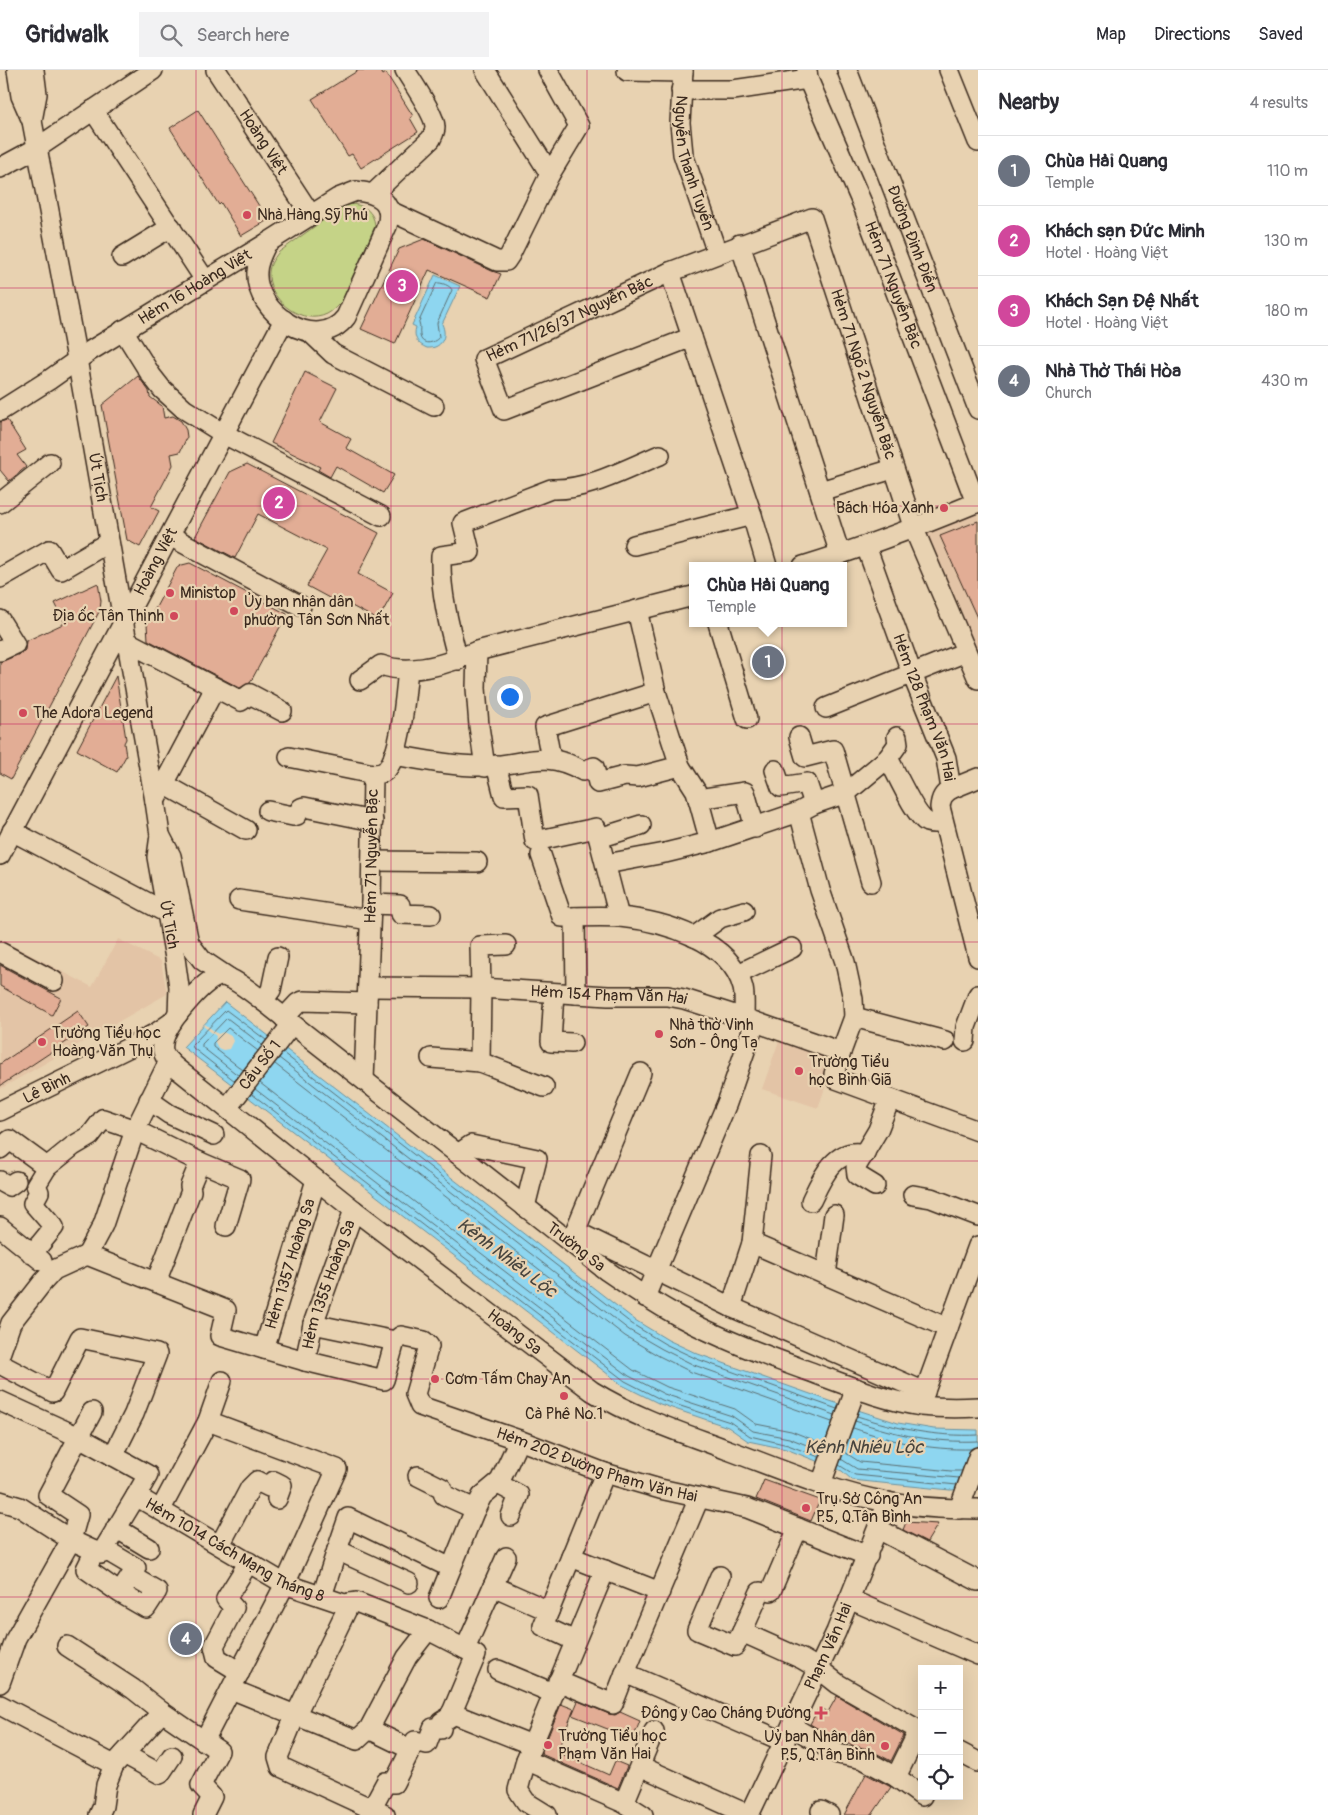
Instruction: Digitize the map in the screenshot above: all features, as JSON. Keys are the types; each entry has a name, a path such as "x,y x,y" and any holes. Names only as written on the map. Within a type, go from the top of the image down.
{"street":[{"name":"Út Tịch","path":"17,70 20,96 32,121 77,359 155,801 160,835 157,857 179,987 175,1018"},
{"name":"Út Tịch","path":"32,121 37,94 34,70"},
{"path":"0,168 36,148 153,70"},
{"name":"Hoàng Việt","path":"216,70 311,215"},
{"path":"374,194 434,134 435,128 432,117 405,70"},
{"path":"485,70 550,174"},
{"path":"388,210 497,261 506,261 550,174 579,126 548,70"},
{"name":"Đường Đinh Điền","path":"847,70 978,409"},
{"path":"950,70 978,142"},
{"path":"627,71 683,78 734,90 807,74"},
{"name":"Hẻm 71 Nguyễn Bặc","path":"807,74 862,203 977,503"},
{"name":"Nguyễn Thanh Tuyền","path":"683,78 680,124 683,154 717,253"},
{"path":"93,110 205,280"},
{"path":"311,333 322,333 332,329 340,324 346,316 387,226 389,219 388,210 382,198 374,194 356,191 347,193 267,244 258,265 258,285 270,309 284,320 311,333 333,354 434,406"},
{"name":"Hẻm 71/26/37 Nguyễn Bặc","path":"692,337 504,410 484,359 670,272 812,218"},
{"name":"Hẻm 71 Ngõ 2 Nguyễn Bặc","path":"812,218 914,529 978,679"},
{"path":"122,257 171,227"},
{"name":"Hẻm 16 Hoàng Việt","path":"0,411 50,380 77,359 267,244"},
{"path":"740,244 840,554"},
{"path":"670,272 752,515 766,562"},
{"name":"Hoàng Việt","path":"0,855 124,632 170,536 284,320"},
{"name":"Hẻm 16 Hoàng Việt","path":"124,330 141,360 162,389 190,414 224,434 381,516"},
{"path":"458,660 440,572 441,556 470,552 464,523 551,489 564,490 587,484 660,455"},
{"path":"0,503 50,463"},
{"path":"820,491 893,469"},
{"path":"815,562 914,529 977,503"},
{"path":"634,545 752,515"},
{"path":"170,536 301,606"},
{"path":"0,578 49,550 61,570 109,542"},
{"name":"Hẻm 128 Phạm Văn Hai","path":"866,546 912,674 946,758 951,789 945,792 941,799 940,807 943,822 971,898 978,957"},
{"path":"360,680 380,665 408,670 448,663 477,651 689,597"},
{"path":"637,610 656,692 680,766 696,791 710,842"},
{"path":"0,620 15,644 0,651"},
{"path":"719,627 747,719"},
{"path":"124,632 215,688 241,701 250,694 282,711"},
{"path":"477,651 476,688 479,726 491,766 504,796 528,795 535,841 596,828 619,917"},
{"path":"826,708 966,652"},
{"name":"Hẻm 71 Nguyễn Bặc","path":"364,1080 371,912 373,774 384,772 388,769 394,755 400,729 408,670"},
{"path":"155,801 215,688"},
{"path":"551,759 545,727 656,692"},
{"path":"799,736 806,757 833,750 871,882"},
{"path":"606,864 710,842 755,828 846,793 888,758 898,744 897,736"},
{"path":"394,755 453,765 491,766 535,759 551,759 565,762 583,771 594,767 598,783 625,776 638,777 680,766"},
{"path":"289,757 373,774"},
{"path":"888,758 925,821 934,824 943,822"},
{"path":"775,770 781,786 807,783 806,808 820,890 849,975 854,1017 834,1074 836,1079 978,1131"},
{"path":"951,789 978,778"},
{"path":"164,784 246,830"},
{"path":"698,799 745,792 755,828"},
{"path":"268,811 293,816 297,815 301,808 304,807 373,821"},
{"path":"599,838 641,825"},
{"path":"12,831 167,914"},
{"name":"Út Tịch","path":"160,835 171,856 186,936"},
{"path":"540,855 562,917 619,917 680,930 722,955 738,974 743,988 749,1020 727,1104 645,1297"},
{"path":"372,861 477,862"},
{"path":"239,900 371,912 400,905 401,914 431,915"},
{"path":"694,937 714,921 744,911"},
{"path":"575,917 576,994"},
{"name":"Trường Sa","path":"186,936 202,960 263,1001 287,1025 364,1080 524,1206 572,1237 607,1271 645,1297 680,1317 714,1333 785,1362 854,1394 888,1399 922,1399 941,1407 978,1407"},
{"path":"480,1062 480,946 506,945"},
{"path":"738,974 792,948"},
{"path":"0,952 54,981"},
{"path":"263,1001 271,990 278,957"},
{"path":"0,1354 11,1323 54,1270 88,1255 104,1225 135,1130 167,1059 162,1043 165,1034 175,1018 209,981 220,976 229,978"},
{"name":"Hẻm 154 Phạm Văn Hai","path":"367,995 481,988 576,994 668,996 684,999 749,1020 841,1052"},
{"path":"554,993 551,1042 572,1043"},
{"name":"Cầu Số 1","path":"231,1103 287,1025 298,1003 367,995"},
{"path":"965,1041 966,1027 978,996"},
{"path":"854,1017 945,1041"},
{"name":"Lê Bình","path":"0,1112 156,1033 175,1018"},
{"name":"Hoàng Sa","path":"128,1048 149,1049 167,1059 231,1103 316,1180 354,1210 592,1391 612,1403 642,1418 823,1478 854,1494 888,1502 967,1505"},
{"path":"431,1058 480,1062 544,1087"},
{"path":"641,1073 572,1237 731,1307 922,1399 948,1328 971,1289 978,1246"},
{"path":"875,1186 857,1175 856,1167 878,1130 890,1099"},
{"path":"149,1100 169,1114 214,1135"},
{"path":"32,1254 54,1227 34,1204 38,1192 36,1184 47,1167 73,1146 90,1136 103,1119 135,1130 200,1162 240,1179 226,1226"},
{"path":"0,1148 10,1140 47,1167"},
{"path":"458,1154 471,1144 537,1159 524,1206"},
{"path":"811,1201 823,1176 838,1160 848,1153 857,1152 864,1154"},
{"path":"731,1307 752,1243 761,1156"},
{"path":"156,1282 191,1191 190,1186 200,1162"},
{"name":"Hẻm 1357 Hoàng Sa","path":"264,1349 316,1180"},
{"path":"913,1194 931,1198 978,1216"},
{"name":"Hẻm 1355 Hoàng Sa","path":"305,1361 313,1324 354,1210"},
{"path":"826,1275 834,1215"},
{"path":"0,1226 54,1270"},
{"path":"752,1243 948,1328"},
{"path":"88,1255 226,1310 220,1336 305,1361 384,1380 395,1341 313,1324"},
{"name":"Hẻm 202 Đường Phạm Văn Hai","path":"395,1341 401,1336 424,1341 430,1346 415,1394 420,1406 520,1440 605,1473 699,1498 747,1508 868,1556"},
{"path":"0,1364 53,1392 80,1338 157,1354 134,1414 113,1456"},
{"path":"161,1509 208,1421 222,1381"},
{"path":"823,1478 854,1394"},
{"path":"0,1401 79,1437 148,1474 136,1496"},
{"path":"0,1682 5,1654 16,1638 71,1540 78,1515 48,1495 92,1412"},
{"path":"204,1741 286,1584 337,1469 208,1421"},
{"path":"439,1598 475,1509 482,1496 500,1481 520,1440"},
{"path":"967,1505 978,1457"},
{"path":"575,1641 542,1626 605,1473"},
{"path":"418,1476 442,1488 444,1494 475,1509"},
{"path":"220,1545 250,1488 257,1481 269,1487 274,1481 282,1484 277,1499"},
{"path":"500,1481 502,1486 520,1494 511,1516"},
{"name":"Hẻm 1014 Cách Mạng Tháng 8","path":"120,1594 86,1569 116,1528 136,1496 286,1584 344,1604 356,1602 428,1630 466,1649"},
{"path":"498,1670 613,1704 699,1498"},
{"path":"0,1501 20,1507 71,1540 100,1550 136,1568"},
{"name":"Phạm Văn Hai","path":"749,1815 819,1669 868,1556 888,1502"},
{"path":"322,1596 348,1518 451,1568"},
{"path":"116,1528 149,1548"},
{"path":"720,1576 697,1630 735,1646 798,1528"},
{"path":"878,1529 978,1581"},
{"path":"337,1550 409,1583"},
{"path":"350,1603 295,1716 278,1757 281,1767 382,1813 386,1782 394,1783 414,1741 427,1744 433,1728 441,1729 442,1722 450,1717 476,1654 466,1649 506,1557"},
{"path":"571,1557 660,1592"},
{"path":"240,1672 217,1658 214,1646 234,1608 226,1599 249,1562"},
{"path":"548,1815 526,1802 518,1790 529,1752 605,1570"},
{"path":"493,1586 549,1611"},
{"path":"849,1599 978,1655"},
{"path":"231,1689 357,1740 369,1729 407,1657 428,1630"},
{"path":"742,1632 802,1659 838,1684 918,1730"},
{"path":"67,1646 133,1689 219,1752 201,1785 212,1797 203,1815"},
{"path":"626,1674 838,1754 861,1758 896,1777 918,1793"},
{"path":"0,1705 119,1760 160,1774 172,1756"},
{"path":"99,1815 104,1806 106,1784 119,1760 162,1712"},
{"path":"451,1713 529,1752 643,1815"},
{"path":"369,1729 410,1749"},
{"path":"624,1804 654,1732"},
{"path":"896,1777 918,1735"},
{"path":"963,1754 978,1762"},
{"path":"640,1766 749,1815"}],"shaded area":[{"path":"978,509 978,652 924,531"},
{"name":"Trường Tiểu học Hoàng Văn Thụ","path":"0,939 92,987 118,939 161,961 167,994 0,1089"},
{"name":"Trường Tiểu học Bình Giã","path":"781,1035 837,1054 818,1108 762,1089"}],"green space":[{"path":"349,204 359,205 367,209 372,216 375,226 342,301 329,313 318,317 308,317 299,314 282,303 271,286 269,270 271,263 279,252 343,206"}],"water":[{"path":"435,275 460,286 442,324 444,338 436,346 427,348 417,340 415,334 416,327 412,325"},
{"name":"Kênh Nhiêu Lộc","path":"225,1002 635,1320 668,1340 698,1354 898,1423 934,1429 978,1430 978,1489 950,1490 852,1480 842,1471 786,1449 748,1441 728,1427 660,1404 622,1385 183,1047"}],"pier":[{"path":"205,1024 218,1034 223,1032 231,1036 233,1041 229,1049 223,1050 218,1048 215,1042 216,1036 203,1026"}],"building":[{"path":"359,70 380,70 383,75 386,73 413,116 410,118 418,132 361,168 352,154 348,156 312,99"},
{"path":"198,110 268,220 241,236 170,128"},
{"path":"424,239 501,274 490,297 429,270 395,344 361,329 399,249"},
{"path":"305,372 337,388 320,422 351,439 346,448 394,475 383,493 336,466 330,477 318,470 320,467 271,443"},
{"path":"138,376 149,391 150,397 162,406 164,418 173,416 181,421 186,430 187,437 180,452 171,454 173,465 151,507 159,511 140,547 127,540 102,405"},
{"path":"7,420 26,450 17,455 26,467 9,481 0,470 0,422"},
{"path":"247,464 379,533 358,574 393,593 378,620 333,596 331,599 307,586 327,550 258,514 235,558 195,537 230,472"},
{"path":"978,521 978,620 940,536"},
{"path":"190,563 287,614 250,683 240,688 148,640 147,624 178,566"},
{"name":"The Adora Legend","path":"98,583 101,601 100,610 11,779 0,773 0,662 25,650 26,641 65,623 55,603"},
{"path":"116,676 126,739 124,743 126,756 117,772 77,750"},
{"path":"0,965 61,998 52,1015 0,986"},
{"path":"78,1011 89,1027 0,1086 0,1064"},
{"path":"764,1480 820,1500 811,1521 756,1499"},
{"path":"906,1522 938,1524 927,1542 903,1530"},
{"path":"837,1696 904,1735 891,1761 868,1749 854,1746 835,1736 834,1738 810,1724 819,1708 828,1712"},
{"path":"578,1701 609,1714 615,1715 620,1712 640,1721 633,1739 572,1715"},
{"path":"561,1704 574,1709 557,1752 609,1775 615,1761 627,1766 618,1788 541,1754"},
{"path":"866,1774 891,1787 872,1815 844,1815"}],"place":[{"name":"Nhà Hàng Sỹ Phú","path":"247,215"},
{"name":"Khách Sạn Đệ Nhất","path":"402,286"},
{"name":"Khách sạn Đức Minh","path":"279,503"},
{"name":"Bách Hóa Xanh","path":"944,508"},
{"name":"Ministop","path":"170,593"},
{"name":"Ủy ban nhân dân phường Tân Sơn Nhất","path":"234,611"},
{"name":"Địa ốc Tân Thịnh","path":"174,616"},
{"name":"Chùa Hải Quang","path":"768,662"},
{"name":"The Adora Legend","path":"23,713"},
{"name":"Nhà thờ Vinh Sơn - Ông Tạ","path":"659,1034"},
{"name":"Trường Tiểu học Hoàng Văn Thụ","path":"42,1042"},
{"name":"Trường Tiểu học Bình Giã","path":"799,1071"},
{"name":"Cơm Tấm Chay An","path":"435,1379"},
{"name":"Cà Phê No.1","path":"564,1396"},
{"name":"Trụ Sở Công An P.5, Q.Tân Bình","path":"806,1508"},
{"name":"Nhà Thờ Thái Hòa","path":"186,1639"},
{"name":"Đông y Cao Cháng Đường","path":"821,1713"},
{"name":"Trường Tiểu học Phạm Văn Hai","path":"548,1745"},
{"name":"Uỷ ban Nhân dân P.5, Q.Tân Bình","path":"885,1746"}]}
